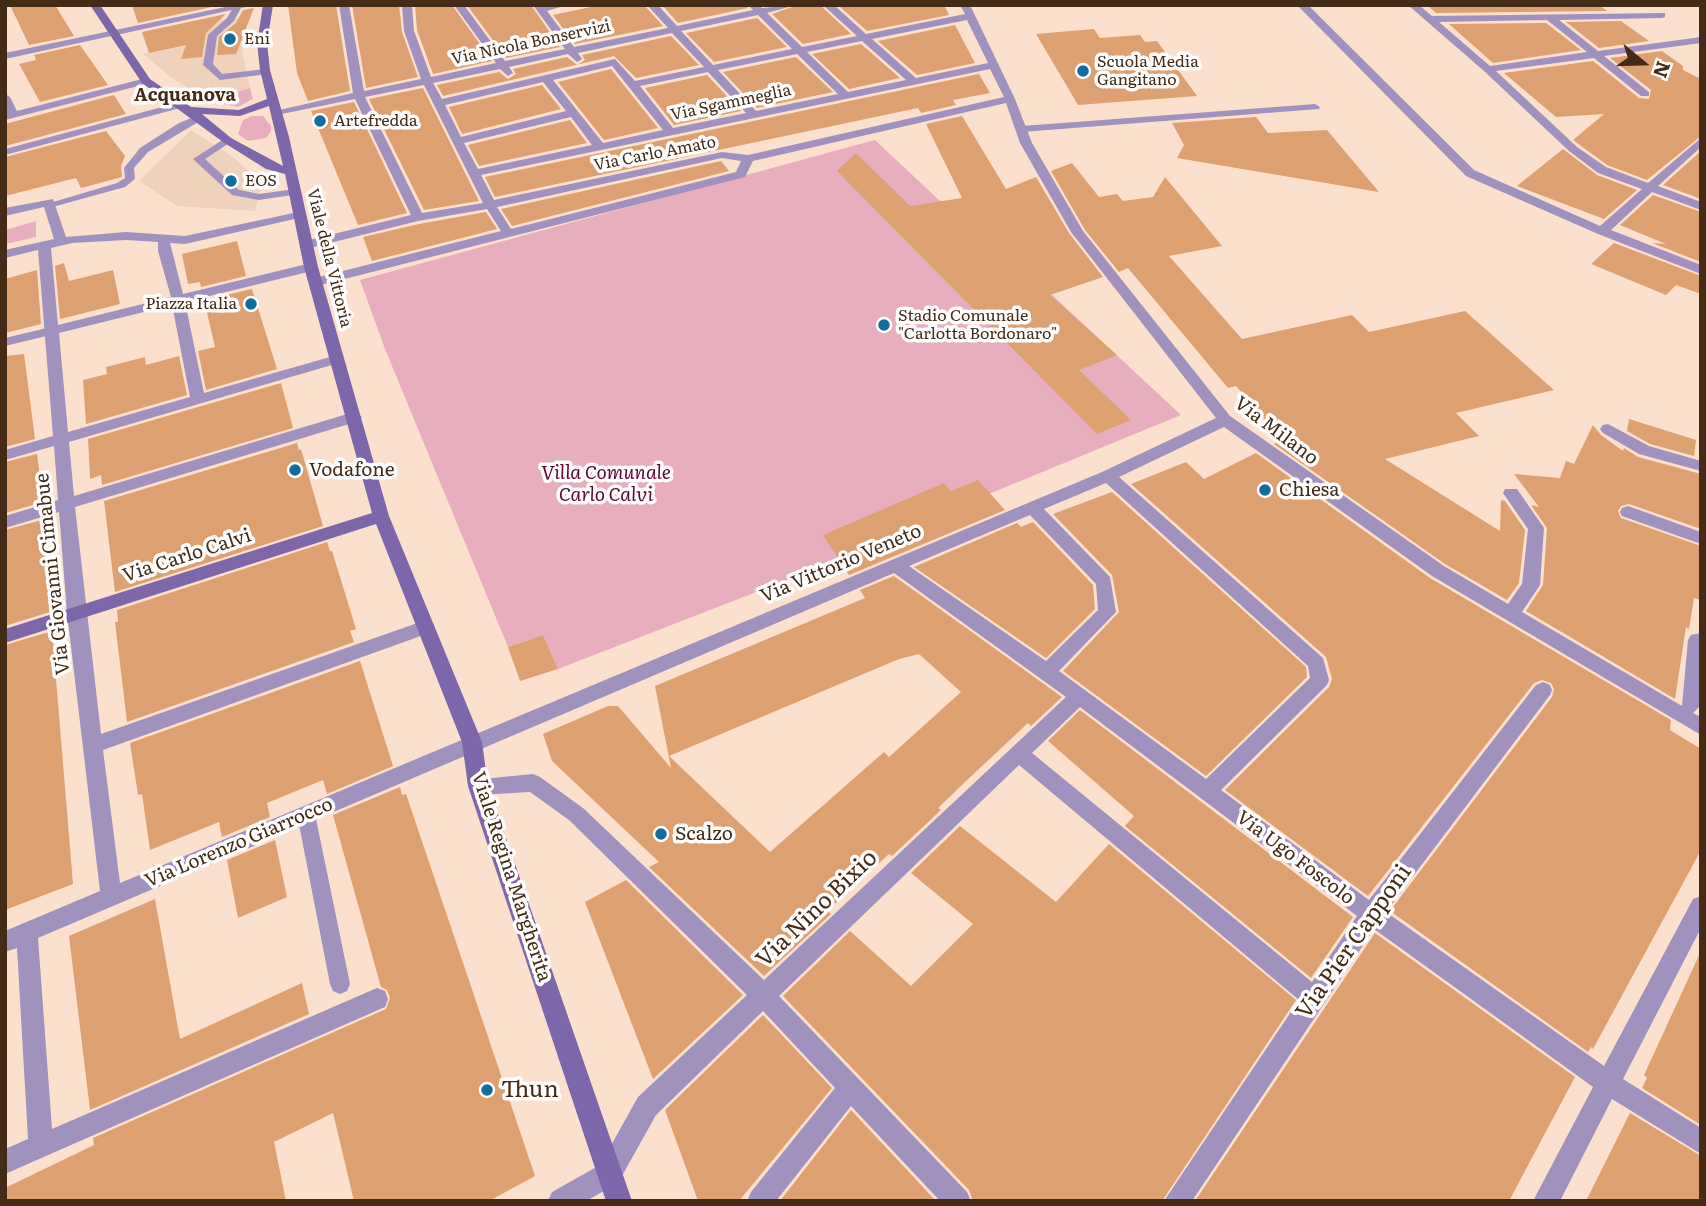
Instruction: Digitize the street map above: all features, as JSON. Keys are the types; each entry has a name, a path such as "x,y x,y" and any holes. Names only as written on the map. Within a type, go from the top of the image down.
{"street":[{"path":"95,5 146,81 201,118 227,140 270,166 290,172"},
{"path":"5,57 250,5"},
{"name":"Viale della Vittoria","path":"268,5 262,43 265,72 277,112 306,245 381,516"},
{"path":"344,5 359,95 418,218"},
{"path":"407,5 409,31 426,81 490,205 508,233"},
{"path":"460,5 516,85"},
{"path":"562,5 540,7 583,69"},
{"path":"652,5 754,115"},
{"name":"Via Nicola Bonservizi","path":"277,112 674,30 756,8 790,5"},
{"path":"828,5 914,82"},
{"name":"Via Milano","path":"965,5 1010,99 1026,144 1077,232 1224,420 1438,571 1701,727"},
{"path":"1302,5 1447,153 1470,173 1602,231 1699,266"},
{"path":"1413,5 1488,69 1573,149 1602,170 1701,206"},
{"path":"1534,5 1645,94"},
{"path":"756,8 846,96"},
{"path":"1429,19 1662,15"},
{"path":"634,84 971,16"},
{"path":"1488,69 1701,40"},
{"path":"438,103 615,62 670,132"},
{"name":"Via Sgammeglia","path":"475,173 994,65"},
{"path":"546,78 599,146"},
{"path":"5,97 9,116 146,81"},
{"name":"Via Carlo Amato","path":"306,245 418,218 722,155 748,159 1010,99"},
{"path":"184,108 240,113 272,101"},
{"path":"458,141 573,113"},
{"path":"1602,231 1701,141"},
{"path":"51,331 178,300 508,233 741,174 748,159"},
{"path":"5,212 49,202 61,242"},
{"path":"5,254 61,242 126,236 164,241 185,240 299,214"},
{"path":"164,241 198,400"},
{"name":"Via Giovanni Cimabue","path":"44,246 76,613 111,897"},
{"path":"5,455 337,359"},
{"path":"5,522 354,417"},
{"name":"Via Vittorio Veneto","path":"472,742 1032,508 1224,420"},
{"path":"1608,429 1644,450 1701,466"},
{"path":"1108,475 1317,663 1320,680 1206,792"},
{"path":"1510,615 1531,585 1536,528 1511,493"},
{"path":"1032,508 1104,582 1107,611 1047,672"},
{"path":"1628,512 1701,538"},
{"name":"Via Carlo Calvi","path":"5,636 381,516"},
{"name":"Viale Regina Margherita","path":"381,516 472,742 478,786 619,1201"},
{"name":"Via Ugo Foscolo","path":"895,565 1047,672 1371,914 1608,1083 1701,1142"},
{"path":"93,745 426,627"},
{"path":"1669,708 1696,707 1697,640 1701,640"},
{"name":"Via Pier Capponi","path":"1177,1201 1371,914 1542,690"},
{"name":"Via Nino Bixio","path":"609,1174 647,1106 1079,696"},
{"name":"Via Lorenzo Giarrocco","path":"5,942 472,742"},
{"path":"1018,753 1314,998"},
{"path":"478,786 533,783 576,814 764,996 958,1201"},
{"path":"1546,1201 1701,906"},
{"path":"27,933 41,1147"},
{"path":"5,1162 377,999"},
{"path":"760,1201 850,1087"},
{"path":"561,1201 609,1174"}],"lane":[{"path":"237,8 231,19 213,35 208,65 220,77 265,72"},
{"path":"1022,129 1315,107"},
{"path":"96,139 184,108"},
{"path":"5,152 184,108"},
{"path":"49,205 121,185 130,179 129,168 144,150 183,125 201,118"},
{"path":"227,140 198,159 236,193 259,197 295,192"},
{"path":"5,342 51,331"},
{"path":"306,814 340,984"}],"shaded area":[{"path":"248,18 242,50 250,88 209,101 172,78 143,54 168,49 162,32 221,20"},
{"path":"191,130 233,157 252,174 260,190 255,211 177,206 139,181"}],"green space":[{"path":"250,88 253,99 238,107 209,101"},
{"path":"252,116 263,116 271,126 266,138 248,141 238,134 243,120"},
{"name":"Villa Comunale Carlo Calvi","path":"875,140 940,201 945,201 1051,294 1181,415 838,556 839,560 558,669 543,635 508,647 385,349 360,280"},
{"path":"36,221 36,237 5,244 5,230"}],"building":[{"path":"10,5 55,5 74,36 29,45"},
{"path":"132,5 221,5 138,23"},
{"path":"288,5 336,5 350,91 308,101 297,73"},
{"path":"352,5 399,5 402,32 418,77 366,88"},
{"path":"415,5 452,5 492,61 433,74 417,30"},
{"path":"467,5 531,5 560,47 506,58"},
{"path":"600,5 644,5 663,26 575,44 553,15"},
{"path":"662,5 745,5 748,8 678,23"},
{"path":"798,5 820,5 851,34 803,44 772,14"},
{"path":"838,5 944,5 949,15 867,31"},
{"path":"1427,5 1599,5 1607,11 1436,13"},
{"path":"254,8 236,54 217,55 219,37 236,23 243,10"},
{"path":"226,14 206,33 202,57 181,59 186,45 149,53 142,32"},
{"path":"757,18 787,47 714,62 686,33"},
{"path":"1621,21 1649,41 1599,48 1566,22"},
{"path":"1546,23 1581,50 1493,63 1449,24"},
{"path":"955,25 975,63 917,75 878,41"},
{"path":"1094,29 1100,38 1140,35 1145,42 1157,41 1197,96 1078,105 1036,34"},
{"path":"671,36 699,65 636,78 614,56 578,64 585,60 582,55"},
{"path":"861,44 900,78 849,89 812,54"},
{"path":"80,45 108,85 40,102 19,64 36,60 34,55"},
{"path":"1662,51 1683,66 1683,70 1701,79 1701,136 1647,180 1607,165 1573,140 1604,114 1556,117 1504,73 1593,61 1639,98 1649,99 1651,90 1610,58"},
{"path":"567,57 577,65 443,96 437,85 499,72 508,79 516,74 513,69"},
{"path":"796,57 833,92 757,108 723,72"},
{"path":"611,69 658,128 604,140 558,82"},
{"path":"979,74 990,93 953,100 956,105 921,113 918,108 495,197 485,177"},
{"path":"707,75 741,111 674,125 645,88"},
{"path":"542,85 561,109 462,134 449,107"},
{"path":"423,88 479,201 424,210 369,99"},
{"path":"114,95 126,114 5,146 5,124"},
{"path":"354,102 407,213 358,225 311,111"},
{"path":"962,116 1006,189 1036,177 1069,233 1103,277 1050,295 1117,355 1079,370 1131,420 1097,434 837,171 856,153 910,206 962,198 926,124"},
{"path":"1256,117 1268,133 1327,130 1379,192 1177,158 1184,145 1172,123"},
{"path":"570,120 587,143 479,166 468,145"},
{"path":"106,131 125,156 121,166 122,177 81,188 76,178 5,196 5,157"},
{"path":"1563,149 1597,175 1637,190 1604,219 1517,186"},
{"path":"1701,151 1701,199 1663,185"},
{"path":"721,161 729,171 512,226 501,209"},
{"path":"1072,163 1099,197 1117,194 1123,201 1153,197 1165,177 1222,246 1169,256 1242,339 1352,315 1369,332 1465,311 1554,390 1456,413 1479,436 1385,459 1500,531 1501,500 1505,501 1525,530 1519,583 1507,600 1445,564 1274,444 1282,440 1236,386 1228,388 1128,268 1119,272 1085,230 1051,171"},
{"path":"1653,195 1701,212 1701,262 1652,243 1666,244 1620,225"},
{"path":"486,212 497,229 372,261 363,237 419,224"},
{"path":"237,241 246,276 201,287 200,282 188,284 182,254"},
{"path":"1614,243 1701,276 1701,294 1676,285 1666,295 1591,264"},
{"path":"64,263 69,281 113,270 120,304 60,319 55,266"},
{"path":"37,270 41,324 5,333 5,279"},
{"path":"252,289 277,369 206,390 198,351 215,347 204,300"},
{"path":"24,354 35,439 5,447 5,356"},
{"path":"179,356 187,395 86,424 83,380 107,374 106,367 145,357 146,365"},
{"path":"281,383 293,428 102,485 101,475 90,479 88,439"},
{"path":"1629,419 1696,440 1694,456 1650,444 1627,431"},
{"path":"1593,425 1601,435 1623,451 1624,448 1638,457 1701,474 1701,529 1629,504 1621,506 1618,511 1621,518 1701,546 1701,600 1694,598 1689,629 1686,627 1675,699 1526,611 1543,585 1547,528 1531,505 1539,507 1514,474 1560,478 1566,461 1574,464"},
{"path":"297,443 323,526 115,592 104,501"},
{"path":"1256,453 1430,578 1671,720 1670,730 1701,749 1701,850 1593,1049 1591,1047 1588,1052 1390,911 1552,697 1554,689 1551,683 1542,680 1534,683 1368,896 1225,790 1329,687 1332,679 1326,657 1131,484 1186,462 1204,479"},
{"path":"37,454 42,493 39,494 40,503 5,513 5,462"},
{"path":"978,480 1005,510 849,575 823,535 944,483 951,491"},
{"path":"1112,492 1306,667 1307,677 1206,776 1063,671 1119,612 1112,575 1053,514"},
{"path":"42,520 50,612 5,626 5,530"},
{"path":"1033,522 1093,585 1095,609 1046,658 914,567 1017,523 1021,527"},
{"path":"327,542 356,629 350,631 354,642 127,722 115,622 118,622 117,610"},
{"path":"894,576 1062,697 1031,726 1028,723 938,808 941,810 892,856 889,854 827,911 831,914 764,976 649,867 659,862 552,761 543,734 608,706 618,706 671,768 655,686 865,598 860,590","holes":["919,654 961,692 889,757 884,752 770,852 669,756 899,659"]},
{"path":"52,631 73,884 5,910 5,645"},
{"path":"543,635 558,669 520,681 508,647"},
{"path":"360,661 393,766 327,794 323,780 267,803 270,817 222,837 219,822 150,850 142,794 138,795 130,743"},
{"path":"1080,710 1353,917 1311,978 1125,826 1134,816 1048,741"},
{"path":"400,787 402,795 406,794 535,1176 489,1201 354,1201 333,1113 274,1142 286,1201 5,1201 5,1188 94,1145 93,1138 386,1009 390,998 387,990 381,987 333,815"},
{"path":"960,826 1056,902 1109,844 1296,1000 1162,1201 973,1201 969,1190 783,996 850,931 911,986 973,924 911,873"},
{"path":"275,840 287,897 238,918 227,860"},
{"path":"626,880 743,995 653,1079 585,902"},
{"path":"155,899 180,1039 302,983 309,1014 90,1110 69,936"},
{"path":"1375,933 1575,1077 1509,1201 1195,1201"},
{"path":"1701,951 1701,1125 1642,1088 1647,1078 1644,1075"},
{"path":"763,1015 832,1088 739,1201 698,1201 665,1110"},
{"path":"851,1110 936,1201 780,1201"},
{"path":"1630,1113 1701,1156 1701,1201 1586,1201"}],"place":[{"name":"Eni","path":"230,39"},
{"name":"Scuola Media Gangitano","path":"1083,71"},
{"name":"Artefredda","path":"320,121"},
{"name":"EOS","path":"231,181"},
{"name":"Piazza Italia","path":"251,304"},
{"name":"Stadio Comunale \"Carlotta Bordonaro\"","path":"884,325"},
{"name":"Vodafone","path":"295,470"},
{"name":"Chiesa","path":"1265,490"},
{"name":"Scalzo","path":"661,834"},
{"name":"Thun","path":"487,1090"}],"district":[{"name":"Acquanova","path":"185,96"}]}
